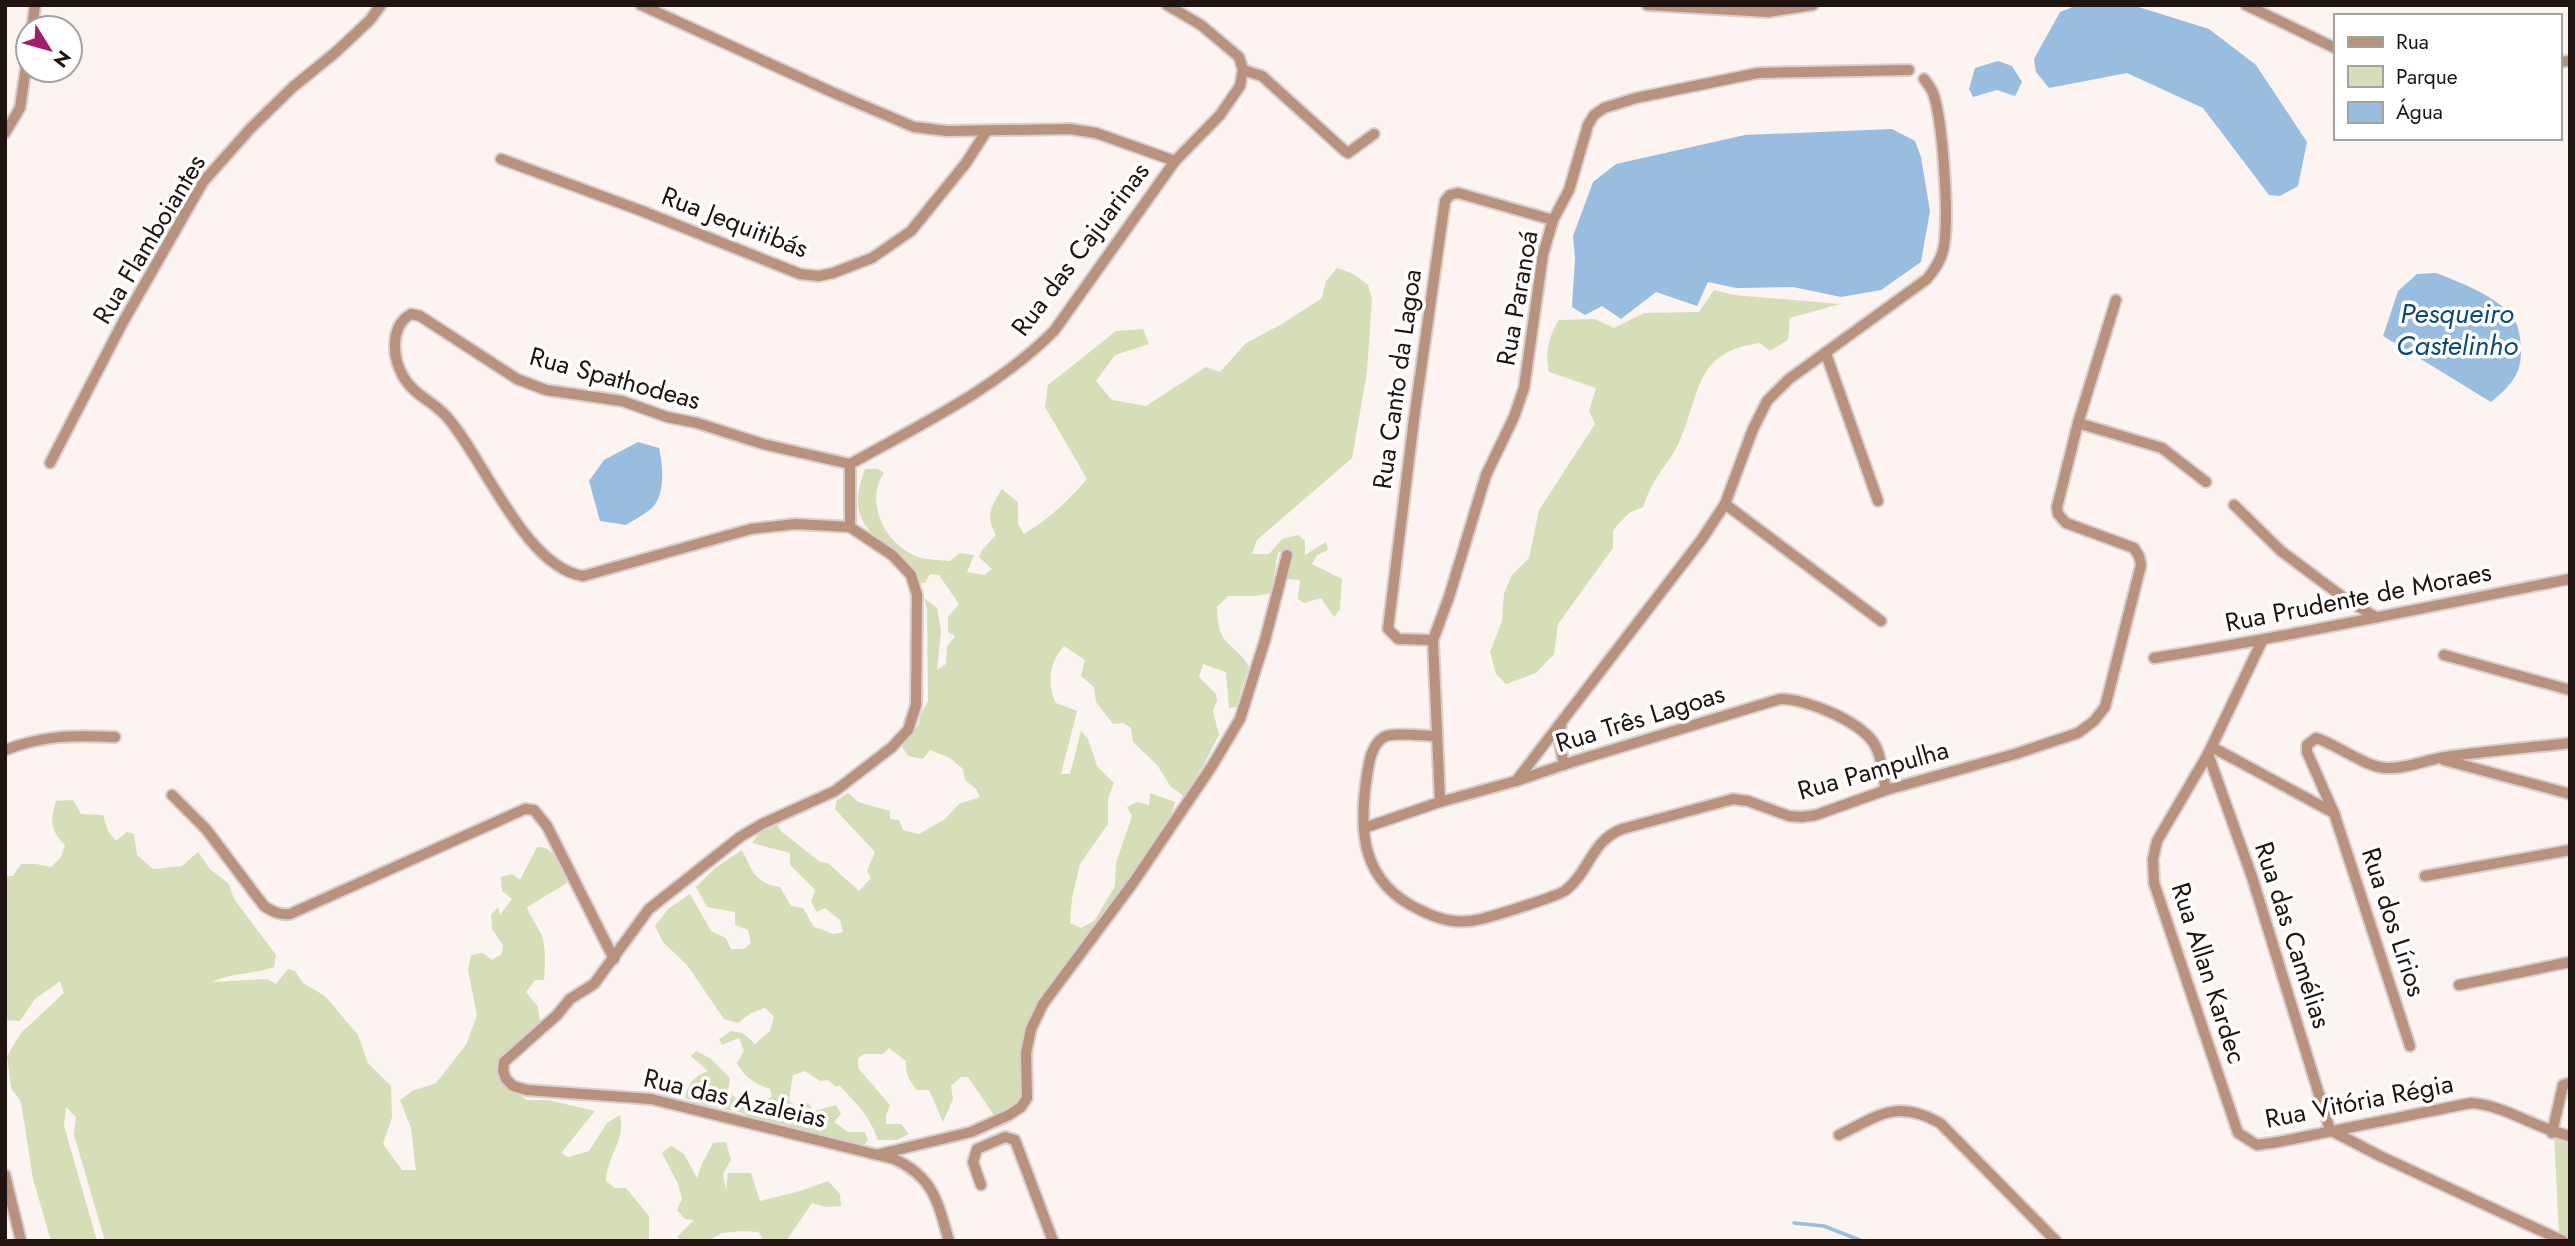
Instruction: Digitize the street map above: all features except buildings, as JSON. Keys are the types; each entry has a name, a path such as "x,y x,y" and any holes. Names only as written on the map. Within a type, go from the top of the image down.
{"street":[{"name":"Rua Flamboiantes","path":"50,463 123,322 204,182 250,129 293,87 337,52 370,20 381,5"},
{"path":"640,5 914,127 986,132 1070,129 1096,133 1175,162"},
{"path":"1167,5 1201,25 1239,57 1243,70 1262,76 1348,153 1374,134"},
{"path":"1647,5 1765,9 1813,5"},
{"path":"2246,5 2333,47"},
{"name":"Rua das Cajuarinas","path":"850,464 953,406 1030,355 1054,331 1175,162 1220,115 1240,86 1243,70"},
{"name":"Rua Paranoá","path":"1440,802 1433,640 1486,475 1514,417 1524,388 1542,254 1553,220 1569,190 1588,125 1594,115 1604,108 1636,98 1758,73 1909,70"},
{"path":"1516,781 1702,539 1725,504 1752,429 1767,401 1789,379 1927,279 1939,263 1946,224 1944,185 1933,91 1924,79"},
{"path":"5,133 20,108 23,84"},
{"name":"Rua Jequitibás","path":"501,159 642,211 787,270 819,276 872,258 911,231 966,163 986,132"},
{"name":"Rua Canto da Lagoa","path":"1433,640 1398,639 1388,629 1444,201 1450,195 1458,193 1553,220"},
{"name":"Rua Pampulha","path":"1436,736 1395,735 1384,737 1376,745 1370,757 1366,784 1364,828 1369,860 1380,881 1400,901 1439,919 1480,920 1564,892 1609,834 1622,829 1733,799 1748,801 1789,816 1802,817 2078,733 2094,722 2105,707 2141,565 2134,548 2066,523 2058,514 2057,507 2078,424 2116,300"},
{"name":"Rua Spathodeas","path":"850,464 763,444 697,423 667,417 622,401 546,390 517,379 420,316 411,314 402,319 397,329 394,347 402,375 413,390 448,417 517,523 538,548 572,575 583,576 751,529 796,524 850,527"},
{"path":"1826,354 1878,501"},
{"path":"2078,424 2162,449 2206,482"},
{"path":"850,464 850,527"},
{"path":"1725,504 1881,621"},
{"path":"2234,505 2281,551 2343,598 2374,616"},
{"name":"Rua das Azaleias","path":"850,527 892,555 911,575 917,595 916,705 908,730 891,748 835,791 762,824 740,837 649,909 594,984 570,999 557,1015 504,1062 503,1071 513,1086 536,1092 651,1099 878,1154 971,1132 1021,1107 1027,1098 1026,1053 1031,1029 1043,1004 1133,883 1212,766 1240,719 1265,640 1287,555"},
{"name":"Rua Prudente de Moraes","path":"2154,658 2262,641 2374,616 2570,579"},
{"name":"Rua Allan Kardec","path":"2238,1133 2154,883 2153,859 2157,841 2210,750 2262,641"},
{"path":"2444,656 2570,690"},
{"name":"Rua Três Lagoas","path":"1364,828 1440,802 1780,699 1809,703 1862,730 1878,749 1885,790"},
{"path":"1563,720 1558,734 1564,765"},
{"path":"5,750 31,740 73,735 115,737"},
{"name":"Rua dos Lírios","path":"2410,1046 2334,813 2307,752 2307,746 2316,738 2375,766 2386,768 2417,765 2438,758"},
{"path":"2438,758 2570,743"},
{"path":"2210,750 2334,813"},
{"name":"Rua das Camélias","path":"2210,750 2330,1130"},
{"path":"2438,758 2570,794"},
{"path":"172,795 205,829 264,906 284,915 525,808 534,810 547,826 614,959"},
{"path":"2425,876 2570,850"},
{"path":"2459,985 2570,962"},
{"path":"2552,1133 2563,1085 2570,1083"},
{"name":"Rua Vitória Régia","path":"2238,1133 2257,1144 2278,1142 2471,1102 2484,1103 2552,1133 2570,1136"},
{"path":"1839,1135 1881,1114 1904,1109 1922,1113 1940,1123 2056,1241"},
{"path":"2330,1130 2563,1241"},
{"path":"981,1185 973,1162 977,1149 1004,1137 1015,1140 1053,1241"},
{"path":"878,1154 910,1166 931,1187 949,1241"},
{"path":"5,1175 21,1241"}],"green space":[{"path":"1337,268 1354,274 1368,285 1372,299 1367,372 1352,458 1257,540 1252,554 1269,554 1282,539 1298,535 1305,541 1305,555 1326,542 1328,550 1317,555 1312,564 1342,579 1340,609 1334,617 1321,598 1304,603 1298,599 1300,580 1287,579 1291,560 1285,549 1278,553 1271,593 1228,596 1217,607 1223,637 1249,666 1236,707 1229,708 1226,672 1203,664 1199,677 1216,694 1217,701 1213,711 1219,735 1184,796 1171,787 1157,765 1133,742 1131,728 1123,723 1113,724 1096,702 1094,687 1081,676 1085,660 1064,646 1059,652 1051,673 1053,696 1056,703 1077,711 1061,774 1070,774 1081,731 1088,739 1097,766 1114,783 1108,798 1108,824 1080,864 1072,898 1070,923 1081,928 1094,921 1115,886 1116,863 1132,816 1127,807 1137,802 1149,805 1150,793 1175,802 1170,818 1098,925 1052,983 1031,1015 1021,1052 1023,1077 1019,1100 1001,1115 994,1115 968,1077 961,1077 951,1086 953,1099 943,1122 929,1090 917,1090 908,1077 906,1061 889,1048 883,1054 864,1054 858,1058 858,1068 890,1105 886,1124 901,1124 909,1134 897,1140 878,1140 867,1117 839,1085 836,1087 828,1080 820,1081 805,1071 793,1075 789,1100 797,1108 808,1103 814,1111 836,1105 841,1114 834,1122 848,1132 865,1132 868,1140 864,1145 840,1142 685,1098 692,1081 708,1071 691,1056 696,1051 710,1058 730,1078 728,1091 736,1098 752,1105 772,1097 770,1089 750,1079 737,1063 744,1051 739,1038 722,1045 719,1039 731,1031 743,1033 755,1044 770,1031 774,1017 765,1008 751,1013 738,1023 724,1019 687,965 663,942 655,926 668,909 690,894 711,931 726,938 731,949 744,949 751,943 748,930 735,925 735,912 707,907 696,887 715,868 742,850 755,875 765,883 780,887 791,906 803,908 814,927 834,934 843,932 840,920 825,908 817,912 811,902 815,890 790,865 790,853 752,843 759,833 777,825 820,862 828,863 859,891 871,878 867,871 875,852 835,809 837,800 848,793 858,802 890,811 890,819 899,820 903,830 919,834 945,819 959,804 980,797 976,789 965,780 963,769 950,758 930,750 923,759 908,756 902,747 919,724 928,701 927,610 924,598 937,608 941,631 937,670 946,664 947,647 955,636 948,632 948,617 959,604 939,575 930,574 925,583 921,583 913,569 869,530 859,511 858,499 865,469 878,469 884,473 878,484 877,509 887,533 896,543 906,551 926,559 950,561 960,553 974,555 967,572 984,575 992,569 979,557 996,535 990,517 1002,489 1018,502 1018,524 1024,534 1058,509 1087,479 1045,407 1048,385 1116,331 1143,329 1149,344 1115,355 1096,381 1112,400 1146,406 1206,367 1220,372 1246,343 1322,298 1326,281"},
{"path":"1714,290 1734,295 1840,304 1790,318 1788,340 1770,351 1760,343 1739,347 1723,355 1712,365 1697,390 1677,446 1652,485 1643,507 1629,513 1613,530 1613,548 1558,624 1554,654 1536,673 1506,684 1496,674 1490,652 1502,621 1504,593 1512,575 1529,558 1539,510 1595,424 1589,411 1596,388 1549,372 1548,346 1555,326 1559,320 1595,319 1614,328 1644,313 1699,312"},
{"path":"73,800 81,814 103,815 108,831 116,841 127,832 134,834 137,855 153,869 182,866 198,852 210,869 229,884 234,899 276,955 274,967 212,982 267,979 276,984 288,969 295,971 303,983 325,996 358,1035 368,1063 391,1086 392,1117 383,1144 402,1170 416,1170 411,1128 400,1100 412,1091 436,1083 466,1045 477,1015 468,970 471,955 483,953 492,960 502,954 503,945 492,929 491,915 498,907 500,915 512,899 502,891 501,877 512,874 520,880 537,847 549,850 561,864 567,883 527,907 542,935 545,949 544,980 535,980 526,992 538,1007 540,1022 500,1062 497,1074 526,1100 548,1100 595,1111 561,1153 568,1157 589,1151 607,1123 620,1115 620,1132 606,1181 615,1188 626,1188 649,1216 649,1241 105,1241 74,1135 76,1117 66,1107 64,1126 97,1241 51,1241 33,1179 21,1102 11,1088 7,1056 21,1033 64,993 60,981 35,999 20,1021 5,1020 5,876 13,876 21,864 51,867 61,857 65,845 54,830 54,808 56,801"},
{"path":"2554,1130 2570,1133 2570,1240 2559,1236"},
{"path":"726,1142 731,1160 723,1174 726,1191 728,1173 751,1173 760,1201 828,1181 840,1194 841,1206 827,1207 812,1203 786,1241 763,1241 759,1232 741,1231 722,1233 708,1241 678,1241 678,1236 694,1220 685,1219 677,1210 682,1199 678,1184 662,1153 671,1146 684,1154 697,1178 713,1143"}],"water":[{"path":"2078,5 2132,5 2209,29 2256,65 2307,142 2298,186 2280,196 2269,195 2203,108 2127,73 2049,88 2036,72 2034,59 2060,12"},
{"path":"1998,61 2012,66 2022,82 2015,96 1997,90 1973,97 1969,89 1975,68"},
{"path":"1892,129 1915,141 1921,157 1930,211 1921,262 1881,290 1841,297 1793,287 1736,288 1708,282 1697,306 1656,292 1621,319 1602,306 1585,315 1572,307 1575,258 1573,236 1593,182 1616,164 1745,135"},
{"name":"Pesqueiro Castelinho","path":"2436,273 2493,300 2512,316 2517,325 2521,349 2519,368 2508,386 2491,402 2383,336 2398,291 2417,274"},
{"path":"638,442 659,448 662,480 656,503 626,525 600,521 589,481 604,460"}],"waterway":[{"path":"1794,1223 1824,1226 1862,1241"}]}
